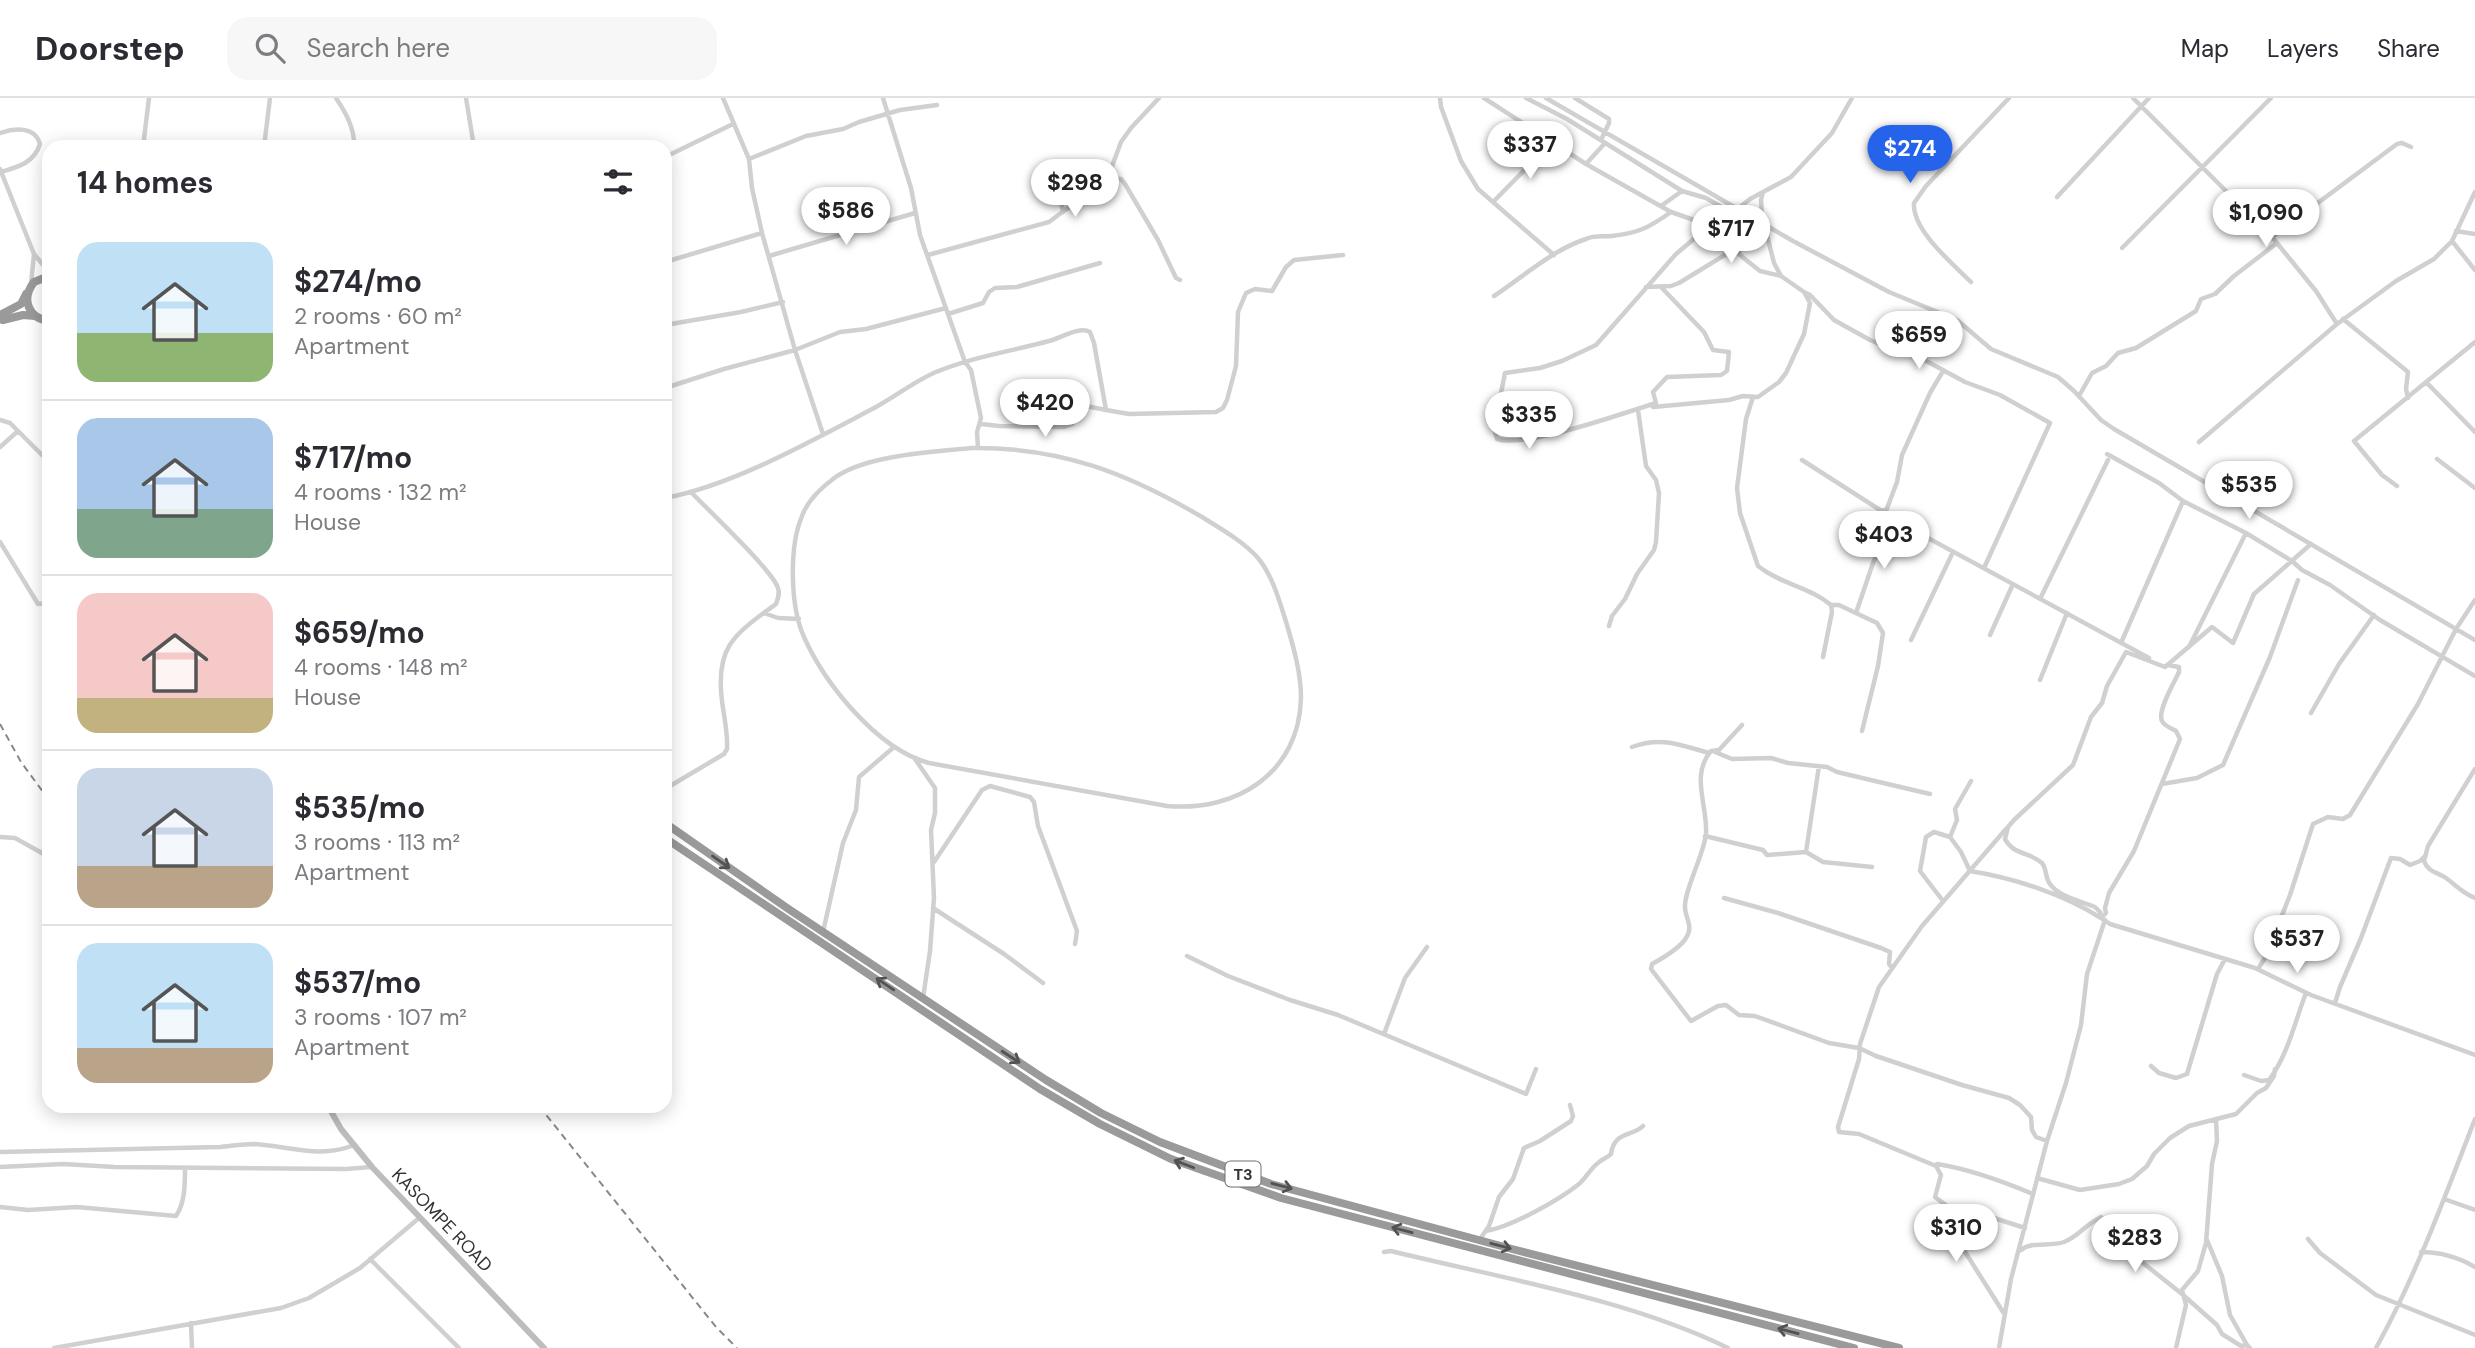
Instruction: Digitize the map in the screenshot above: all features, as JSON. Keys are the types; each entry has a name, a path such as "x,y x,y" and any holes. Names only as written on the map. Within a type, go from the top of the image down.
{"highway":[{"path":"0,315 22,304 29,290 42,277"},
{"path":"29,290 27,305 35,316"},
{"path":"0,321 23,315 42,318"},
{"name":"T3","path":"672,828 1046,1080 1101,1113 1160,1142 1217,1166 1271,1184 1899,1348"},
{"name":"T3","path":"672,843 1040,1089 1100,1125 1171,1159 1281,1198 1854,1348"}],"street":[{"path":"144,140 149,98"},
{"path":"265,140 270,98"},
{"path":"336,98 349,121 354,140"},
{"path":"466,98 473,140"},
{"path":"723,98 749,159 762,233 795,350 823,434"},
{"path":"883,98 911,188 915,213 928,255 965,362 971,368 981,424 977,432 978,448"},
{"path":"928,255 1049,222 1093,196 1104,188 1126,135 1159,98"},
{"path":"1440,98 1446,122 1464,168 1479,189 1554,255"},
{"path":"1484,98 1586,164 1671,212 1697,221 1760,271 1781,276 1804,292 1834,320 1887,347 1917,356 1943,371 2000,395 2050,423 1984,568"},
{"path":"1526,98 1560,115 1682,191 1706,198 1725,209 1737,210"},
{"path":"1546,98 1764,225 1889,292 1957,320 1991,349 2058,377 2092,412 2114,429 2475,640"},
{"path":"1575,98 1608,119 1603,141 1586,164"},
{"path":"1661,287 1705,333 1713,350 1729,352 1727,371 1721,375 1667,377 1653,392 1656,403 1640,409 1536,436 1498,440 1495,436 1496,417 1505,373 1540,368 1590,348 1606,336 1645,287 1676,254 1763,192 1791,177 1838,124 1852,98"},
{"path":"1971,282 1923,232 1916,220 1914,203 1919,194 2009,98"},
{"path":"2133,98 2272,237 2316,291 2337,324"},
{"path":"2057,197 2149,98"},
{"path":"2122,248 2271,98"},
{"path":"749,159 787,142 843,129 887,113 937,105"},
{"path":"672,154 733,124"},
{"path":"0,133 22,129 33,132 38,137 40,144 33,158 22,165 1,171 34,254 42,265"},
{"path":"1493,202 1551,143"},
{"path":"2272,237 2397,145 2402,143 2411,147"},
{"path":"1110,173 1111,178 1121,179 1125,184 1158,240 1176,278 1180,280"},
{"path":"1063,212 1060,194 1064,186 1082,178 1107,182"},
{"path":"1661,206 1682,191"},
{"path":"1763,192 1761,205 1764,225 1774,263 1781,276"},
{"path":"2199,442 2343,319 2396,281 2434,259 2452,241 2475,192"},
{"path":"1697,221 1725,209"},
{"path":"1737,210 1739,255"},
{"path":"1494,296 1554,255 1590,237 1620,235 1648,229 1671,212"},
{"path":"769,256 915,213"},
{"path":"2456,231 2475,234"},
{"path":"672,260 762,233"},
{"path":"2452,241 2475,270"},
{"path":"2079,396 2095,370 2106,366 2118,353 2136,348 2196,311 2201,299 2215,294 2277,243"},
{"path":"1645,287 1661,287 1682,282 1733,250"},
{"path":"29,290 34,254"},
{"path":"981,424 1068,427 1086,406 1120,414 1220,411 1227,400 1237,362 1238,312 1246,293 1255,289 1272,291 1286,267 1294,260 1343,255"},
{"path":"672,386 795,350 840,332 866,329 980,304 993,289 1017,287 1100,263"},
{"path":"1640,409 1762,396 1779,382 1796,352 1810,309 1804,292"},
{"path":"672,324 783,302"},
{"path":"2343,319 2408,372 2407,398"},
{"path":"672,496 691,492 750,469 823,434 922,379 965,362 1087,330 1094,343 1106,410"},
{"path":"2397,486 2382,475 2354,441 2475,342"},
{"path":"1886,511 1898,482 1902,455 1943,371"},
{"path":"2426,382 2475,432"},
{"path":"1753,397 1746,419 1737,488 1740,513 1755,559 1765,572 1809,591 1831,605 1839,605 1877,624 1883,634 1862,731"},
{"path":"1609,626 1612,616 1625,599 1656,542 1659,493 1656,480 1646,466 1640,409"},
{"path":"0,420 10,423 42,455"},
{"path":"0,447 18,431"},
{"path":"978,448 1072,458 1107,469 1186,508 1246,547 1258,558 1268,573 1284,615 1298,670 1301,696 1289,747 1278,766 1244,793 1224,802 1203,806 1167,806 929,763 915,759 894,747 866,723 838,691 813,653 799,620 794,574 796,537 805,509 823,488 841,474 867,463 925,453 978,448"},
{"path":"2107,454 2159,483 2183,501 2246,533 2475,676"},
{"path":"2437,459 2475,488"},
{"path":"1802,460 1880,510 1886,511 1893,519 2166,666"},
{"path":"2040,599 2108,460"},
{"path":"672,785 724,754 727,749 720,683 723,654 736,636 776,604 778,597 777,585 755,558 691,492"},
{"path":"2121,643 2183,501"},
{"path":"1856,613 1873,563 1893,519"},
{"path":"2189,647 2246,533"},
{"path":"0,542 38,604 42,604"},
{"path":"2166,666 2212,627 2232,643 2254,594 2311,544"},
{"path":"1911,640 1953,552"},
{"path":"2161,784 2197,778 2222,765 2270,657 2298,580"},
{"path":"1990,635 2013,584"},
{"path":"2258,969 2290,895 2313,824 2328,817 2343,819 2350,815 2418,704 2456,629 2475,600"},
{"path":"1823,657 1831,605"},
{"path":"764,613 778,618 799,620"},
{"path":"2040,680 2067,613"},
{"path":"2311,713 2339,664 2374,615"},
{"path":"1999,1348 2016,1260 2081,1026 2088,974 2106,913 2109,892 2134,851 2180,739 2176,731 2162,721 2160,713 2179,667 2166,666 2126,652 2107,686 2102,703 2091,717 2073,765 2008,827 1969,871 1922,926 1879,987 1840,1119 1839,1132 1859,1134 1936,1166 1941,1172 1935,1197 1942,1205 1943,1217 2004,1313"},
{"path":"1710,752 1719,750 1742,725"},
{"path":"1632,747 1647,741 1667,741 1732,759 1771,758 1788,763 1819,766 1930,794"},
{"path":"823,932 843,843 856,810 859,777 894,747"},
{"path":"1710,752 1702,768 1705,836 1685,906 1690,925 1688,933 1685,940 1652,964 1651,969 1691,1021 1718,1006 1726,1005 1739,1015 1755,1016 1829,1043 1860,1049 1962,1085 2009,1098 2031,1117 2033,1134 2039,1140 2047,1141"},
{"path":"915,759 935,788 935,813 931,830 933,908 930,958 923,999"},
{"path":"1806,852 1819,766"},
{"path":"2475,769 2428,846 2425,856 2426,866 2446,878 2462,893 2475,898"},
{"path":"1950,837 1957,820 1955,808 1971,781"},
{"path":"933,862 982,790 990,786 1030,797 1034,802 1038,826 1077,931 1075,944"},
{"path":"2008,827 2005,839 2013,850 2039,861 2044,866 2051,885 2065,895 2095,907 2103,919"},
{"path":"1943,901 1920,871 1926,837 1934,832 1950,837 1961,852 1969,871"},
{"path":"1705,836 1763,850 1767,855 1806,852 1823,862 1872,867"},
{"path":"0,837 15,838 42,853"},
{"path":"2335,1003 2391,858 2400,859 2410,865 2420,862 2425,856"},
{"path":"1969,871 1995,875 2053,895 2103,919 2168,943 2258,969 2305,993 2475,1055"},
{"path":"1724,898 1881,948 1890,952 1889,964 1892,968"},
{"path":"933,908 1043,983"},
{"path":"1384,1034 1405,978 1427,947"},
{"path":"1187,956 1259,989 1338,1015 1525,1094 1536,1069"},
{"path":"2151,1066 2159,1073 2176,1078 2187,1074 2217,974 2225,959"},
{"path":"2244,1075 2261,1081 2269,1080 2289,1041 2305,993"},
{"path":"2037,1178 2080,1190 2119,1184 2132,1179 2147,1166 2154,1154 2170,1138 2189,1126 2236,1114 2256,1093 2266,1088 2275,1069"},
{"path":"1479,1240 1486,1231 1499,1197 1513,1179 1524,1148 1571,1121 1573,1116 1570,1105"},
{"name":"KASOMPE ROAD","path":"332,1113 372,1167 544,1348"},
{"path":"2376,1348 2399,1305 2475,1119"},
{"path":"2176,1348 2186,1305 2182,1290 2198,1271 2206,1239 2212,1164 2217,1141 2216,1120"},
{"path":"1486,1231 1525,1217 1578,1185 1598,1162 1611,1154 1612,1146 1624,1133 1636,1131 1643,1126"},
{"path":"0,1152 255,1144 303,1152 328,1152 354,1145"},
{"path":"1929,1163 1954,1167 2002,1181 2033,1194"},
{"path":"0,1167 63,1164 346,1170 372,1167"},
{"path":"0,1207 28,1210 77,1207 176,1216 184,1197 184,1168"},
{"path":"2444,1199 2475,1210"},
{"path":"1942,1205 1963,1208 2025,1228"},
{"path":"2016,1260 2022,1248 2056,1245 2067,1241 2090,1222 2101,1217 2113,1239 2182,1294 2217,1325 2222,1334 2241,1346 2248,1347"},
{"path":"54,1348 281,1308 344,1279 419,1218"},
{"path":"2206,1239 2222,1276 2230,1315 2248,1347"},
{"path":"2308,1239 2320,1253 2376,1295 2475,1335"},
{"path":"1384,1252 1391,1251 1648,1316 1728,1348"},
{"path":"2421,1252 2434,1252 2461,1259 2475,1266"},
{"path":"370,1259 460,1348"},
{"path":"191,1323 192,1348"}],"railway":[{"path":"0,724 21,762 42,790"},
{"path":"545,1113 716,1327 737,1348"}]}
